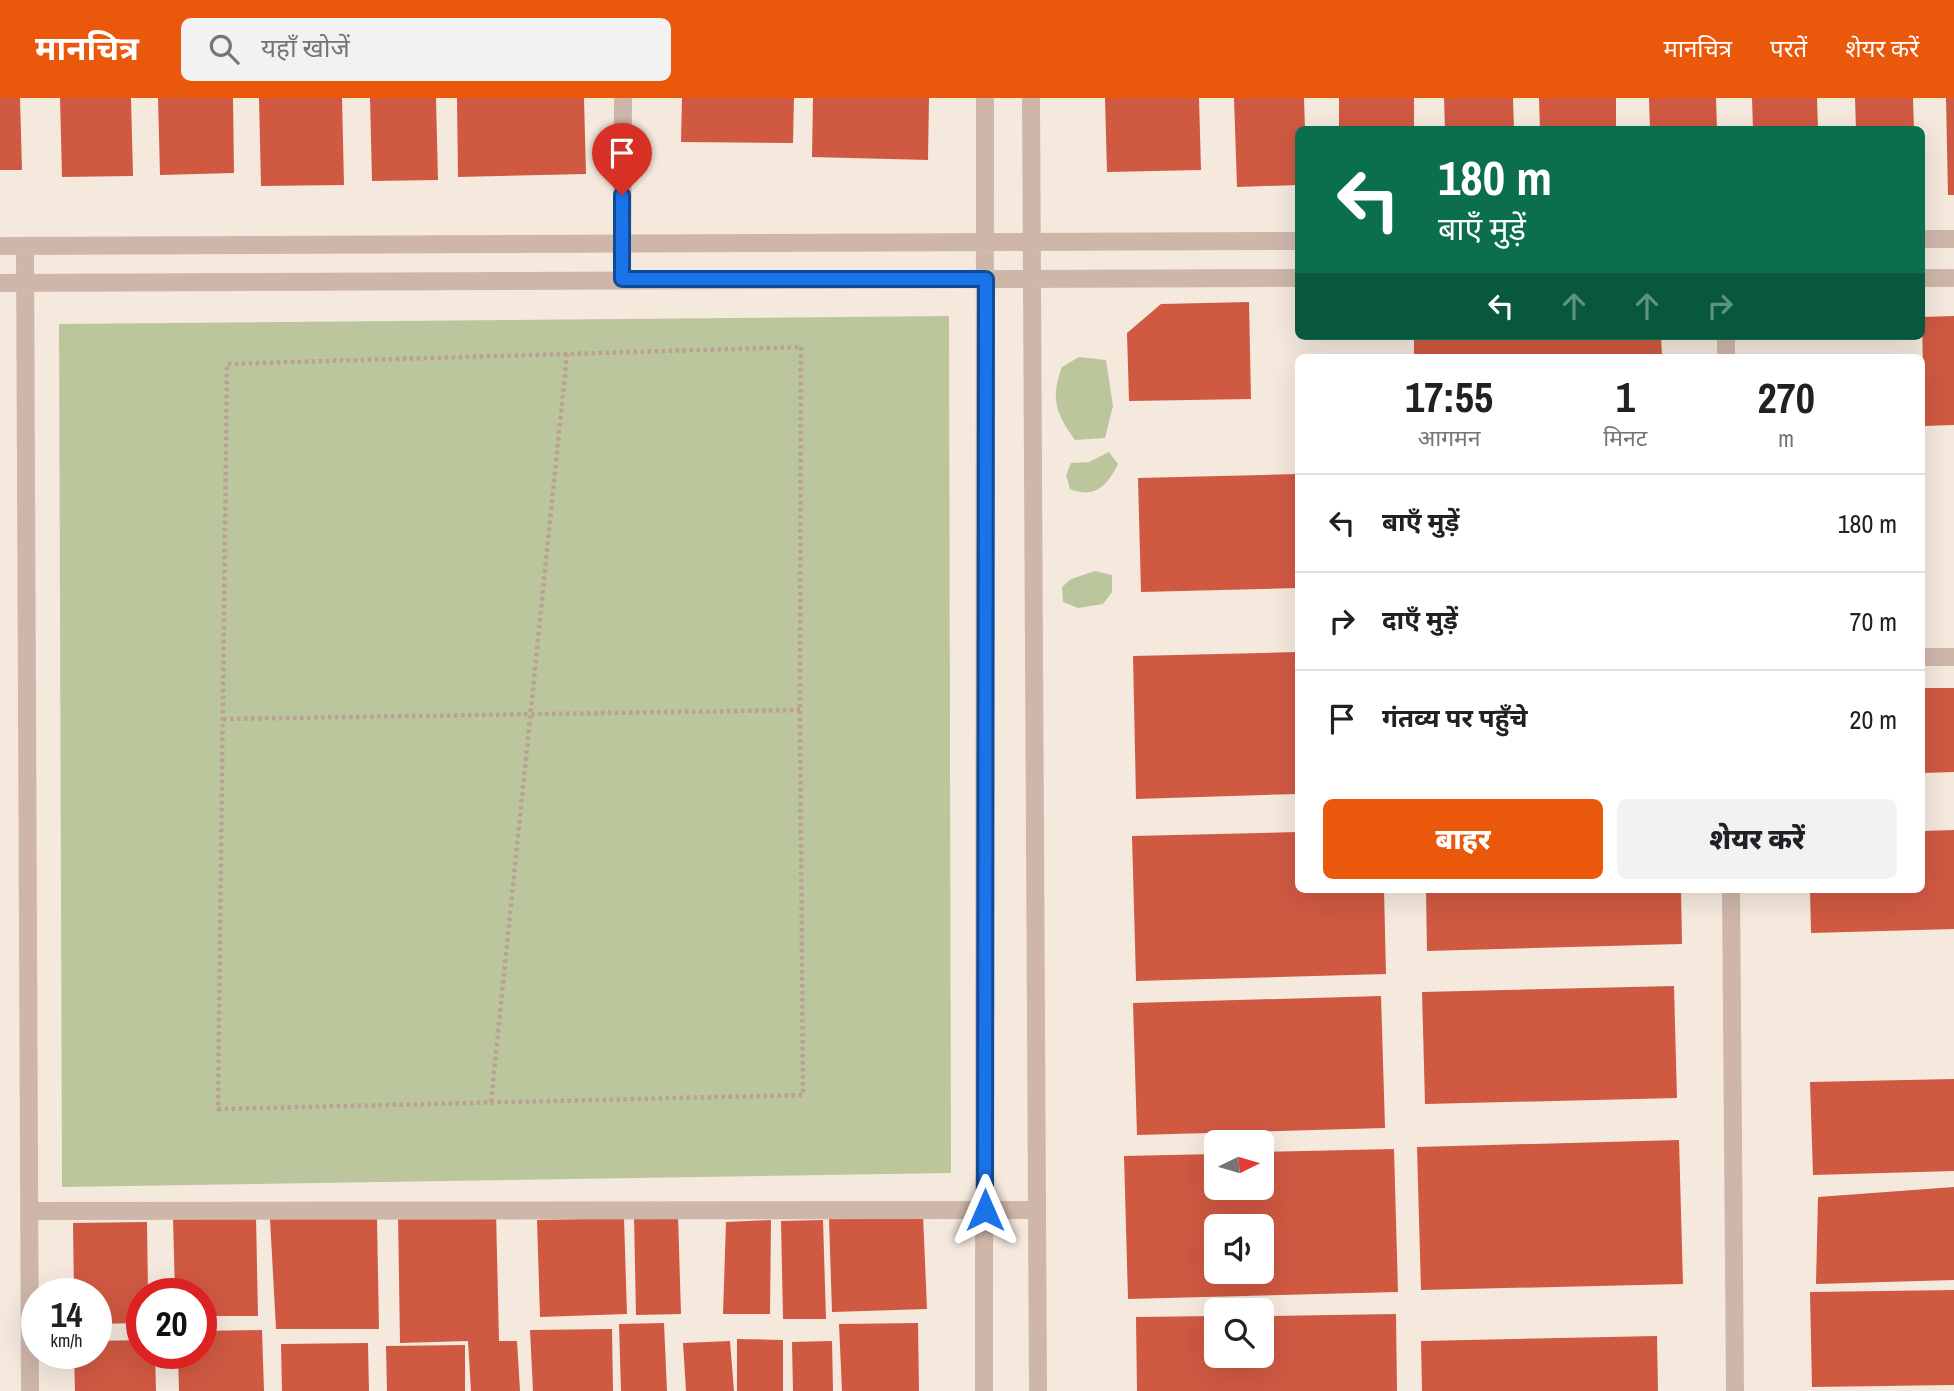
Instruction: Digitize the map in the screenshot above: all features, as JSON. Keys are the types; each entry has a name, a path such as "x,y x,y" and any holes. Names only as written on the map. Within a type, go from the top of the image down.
{"street":[{"path":"622,279 623,98"},
{"path":"984,1391 985,98"},
{"path":"1031,98 1038,1391"},
{"path":"1925,239 1954,239"},
{"path":"0,246 1295,241"},
{"path":"25,246 30,1391"},
{"path":"0,283 1295,278"},
{"path":"1925,278 1954,278"},
{"path":"1925,657 1954,657"},
{"path":"1731,893 1735,1391"},
{"path":"29,1211 1037,1210"}],"path":[{"path":"801,347 800,710 803,1095 218,1109 228,364 801,347"},
{"path":"491,1102 567,354"},
{"path":"223,719 800,710"}],"green space":[{"path":"949,316 951,1173 62,1187 59,324"},
{"path":"1079,357 1106,360 1113,406 1105,438 1075,440 1059,414 1056,397 1058,378 1062,367"},
{"path":"1109,452 1118,464 1105,484 1086,492 1070,489 1066,475 1071,463 1089,462"},
{"path":"1095,571 1112,575 1112,592 1103,604 1078,608 1063,602 1062,587 1071,579"}],"building":[{"path":"0,98 20,98 22,170 0,170"},
{"path":"60,98 131,98 133,176 62,177"},
{"path":"158,98 233,98 234,173 160,175"},
{"path":"259,98 342,98 344,185 261,186"},
{"path":"370,98 436,98 438,180 372,181"},
{"path":"457,98 584,98 586,174 458,177"},
{"path":"682,98 794,98 793,143 681,142"},
{"path":"813,98 929,98 928,160 812,157"},
{"path":"1105,98 1199,98 1201,170 1107,172"},
{"path":"1234,98 1304,98 1305,126 1295,126 1295,185 1237,187"},
{"path":"1339,98 1414,98 1414,126 1339,126"},
{"path":"1444,98 1513,98 1514,126 1445,126"},
{"path":"1539,98 1616,98 1616,126 1540,126"},
{"path":"1649,98 1716,98 1717,126 1650,126"},
{"path":"1752,98 1817,98 1818,126 1753,126"},
{"path":"1855,98 1913,98 1914,126 1856,126"},
{"path":"1946,98 1954,98 1954,195 1948,195"},
{"path":"1249,302 1251,399 1129,401 1127,333 1161,304"},
{"path":"1954,316 1954,425 1925,426 1925,354 1923,354 1922,340 1925,340 1925,317"},
{"path":"1414,340 1661,340 1662,354 1414,354"},
{"path":"1295,474 1295,588 1141,592 1138,478"},
{"path":"1295,652 1295,794 1136,799 1133,656"},
{"path":"1925,688 1954,688 1954,772 1925,773"},
{"path":"1954,830 1954,929 1811,933 1810,893 1925,893 1925,831"},
{"path":"1295,832 1295,893 1384,893 1386,974 1136,981 1132,836"},
{"path":"1426,893 1681,893 1682,944 1427,951"},
{"path":"1674,986 1677,1098 1425,1104 1422,992"},
{"path":"1381,996 1385,1128 1204,1130 1204,1133 1137,1135 1133,1003"},
{"path":"1954,1079 1954,1171 1813,1175 1810,1082"},
{"path":"1679,1140 1683,1284 1421,1290 1417,1147"},
{"path":"1394,1149 1398,1292 1128,1299 1124,1156 1204,1154 1204,1200 1274,1200 1274,1152"},
{"path":"1954,1187 1954,1280 1816,1284 1818,1197"},
{"path":"496,1211 499,1341 517,1341 520,1391 471,1391 468,1341 400,1343 398,1213"},
{"path":"678,1215 681,1314 636,1315 634,1216"},
{"path":"923,1215 927,1309 832,1312 829,1219"},
{"path":"256,1217 258,1316 217,1316 217,1278 175,1278 173,1219"},
{"path":"377,1218 379,1329 276,1329 270,1219"},
{"path":"624,1218 627,1314 540,1317 537,1220"},
{"path":"771,1220 770,1314 723,1314 726,1222"},
{"path":"823,1220 826,1319 783,1319 781,1221"},
{"path":"147,1222 148,1278 126,1278 126,1323 112,1324 112,1278 74,1278 73,1223"},
{"path":"1954,1290 1954,1385 1812,1387 1810,1292"},
{"path":"1396,1314 1397,1391 1137,1391 1136,1317 1204,1316 1204,1368 1274,1368 1274,1316"},
{"path":"664,1323 667,1391 621,1391 619,1324"},
{"path":"918,1323 919,1391 842,1391 839,1324"},
{"path":"612,1329 613,1391 533,1391 530,1330"},
{"path":"262,1330 264,1391 179,1391 178,1369 217,1369 217,1331"},
{"path":"1657,1336 1658,1391 1422,1391 1421,1341"},
{"path":"737,1339 783,1340 783,1391 737,1391"},
{"path":"126,1340 126,1369 155,1369 156,1391 75,1391 74,1369 112,1369 112,1341"},
{"path":"730,1341 734,1391 686,1391 683,1343"},
{"path":"832,1341 833,1391 793,1391 792,1342"},
{"path":"368,1343 369,1391 282,1391 281,1344"},
{"path":"465,1345 465,1391 387,1391 386,1346"}],"route":[{"path":"622,195 622,279 986,279 985,1210"}]}
